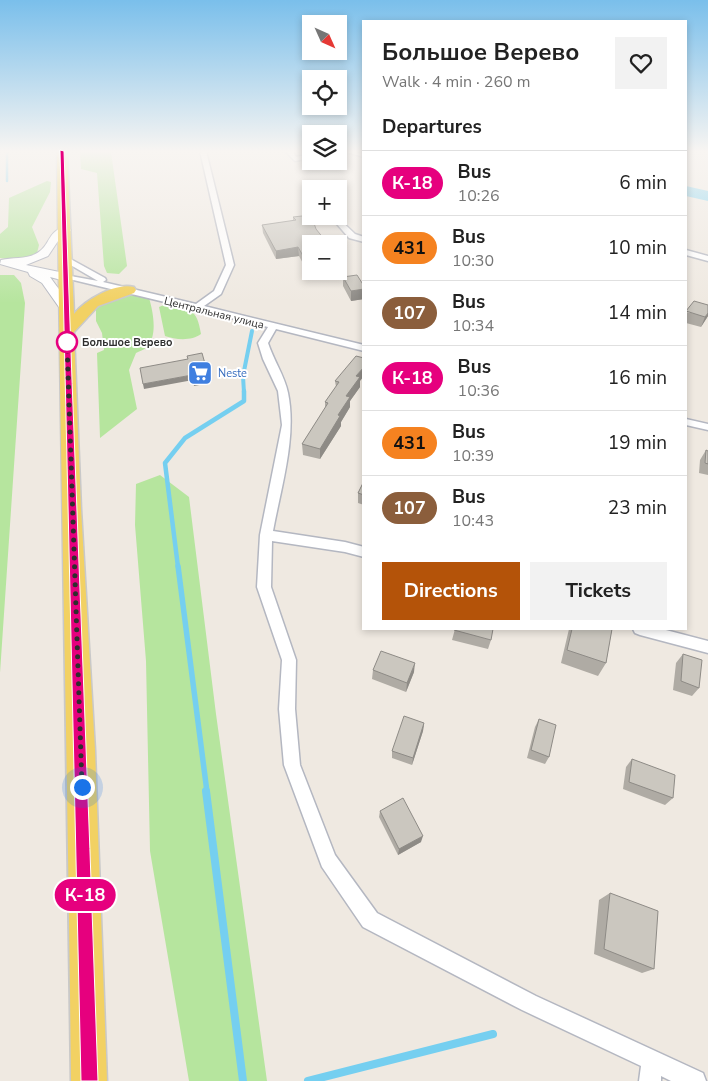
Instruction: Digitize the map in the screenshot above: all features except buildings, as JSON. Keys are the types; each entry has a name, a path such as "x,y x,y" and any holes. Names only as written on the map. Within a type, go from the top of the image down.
{"main road":[{"path":"64,201 81,750 89,1081"},
{"path":"67,331 88,306 122,288"}],"street":[{"path":"198,307 218,292 230,265 215,201"},
{"path":"341,225 352,236 362,239"},
{"path":"2,263 28,261 44,254 50,247 53,239 65,230"},
{"path":"687,252 708,259"},
{"path":"65,258 81,270 122,288"},
{"path":"2,263 65,278"},
{"path":"24,268 46,280 66,307"},
{"name":"Центральная улица","path":"65,278 122,288 362,348"},
{"path":"273,327 263,343 268,359 283,391 287,425 266,534 264,587 289,660 288,709 292,765 328,861 370,920 529,1003 694,1081"},
{"path":"687,422 708,427"},
{"path":"266,534 362,552"},
{"path":"644,630 708,647"},
{"path":"650,1081 652,1060"}],"green space":[{"path":"9,201 45,201 32,227 39,245 37,253 28,257 0,258 0,234 8,227"},
{"path":"99,201 118,201 127,266 119,274 107,273 104,266"},
{"path":"0,275 14,275 21,283 25,303 0,673"},
{"path":"139,295 149,298 154,330 153,337 146,348 136,353 129,370 137,409 100,438 97,353 104,350 102,333 96,321 96,309 116,298"},
{"path":"166,304 191,311 197,319 201,334 193,338 184,339 165,336 159,307"},
{"path":"160,475 189,497 216,714 267,1081 189,1081 150,851 146,661 135,525 136,484"}],"waterway":[{"path":"244,393 243,376 252,331"},
{"path":"178,567 165,463 185,438 244,401 244,393"},
{"path":"178,566 207,792"},
{"path":"206,791 243,1081"},
{"path":"308,1081 493,1034"}],"bus line":[{"name":"К-18","path":"64,201 71,509 81,750 89,1081"}],"place":[{"name":"Большое Верево","path":"67,342"},
{"name":"Neste","path":"200,373"}],"route":[{"path":"67,342 71,509 82,787"}]}
